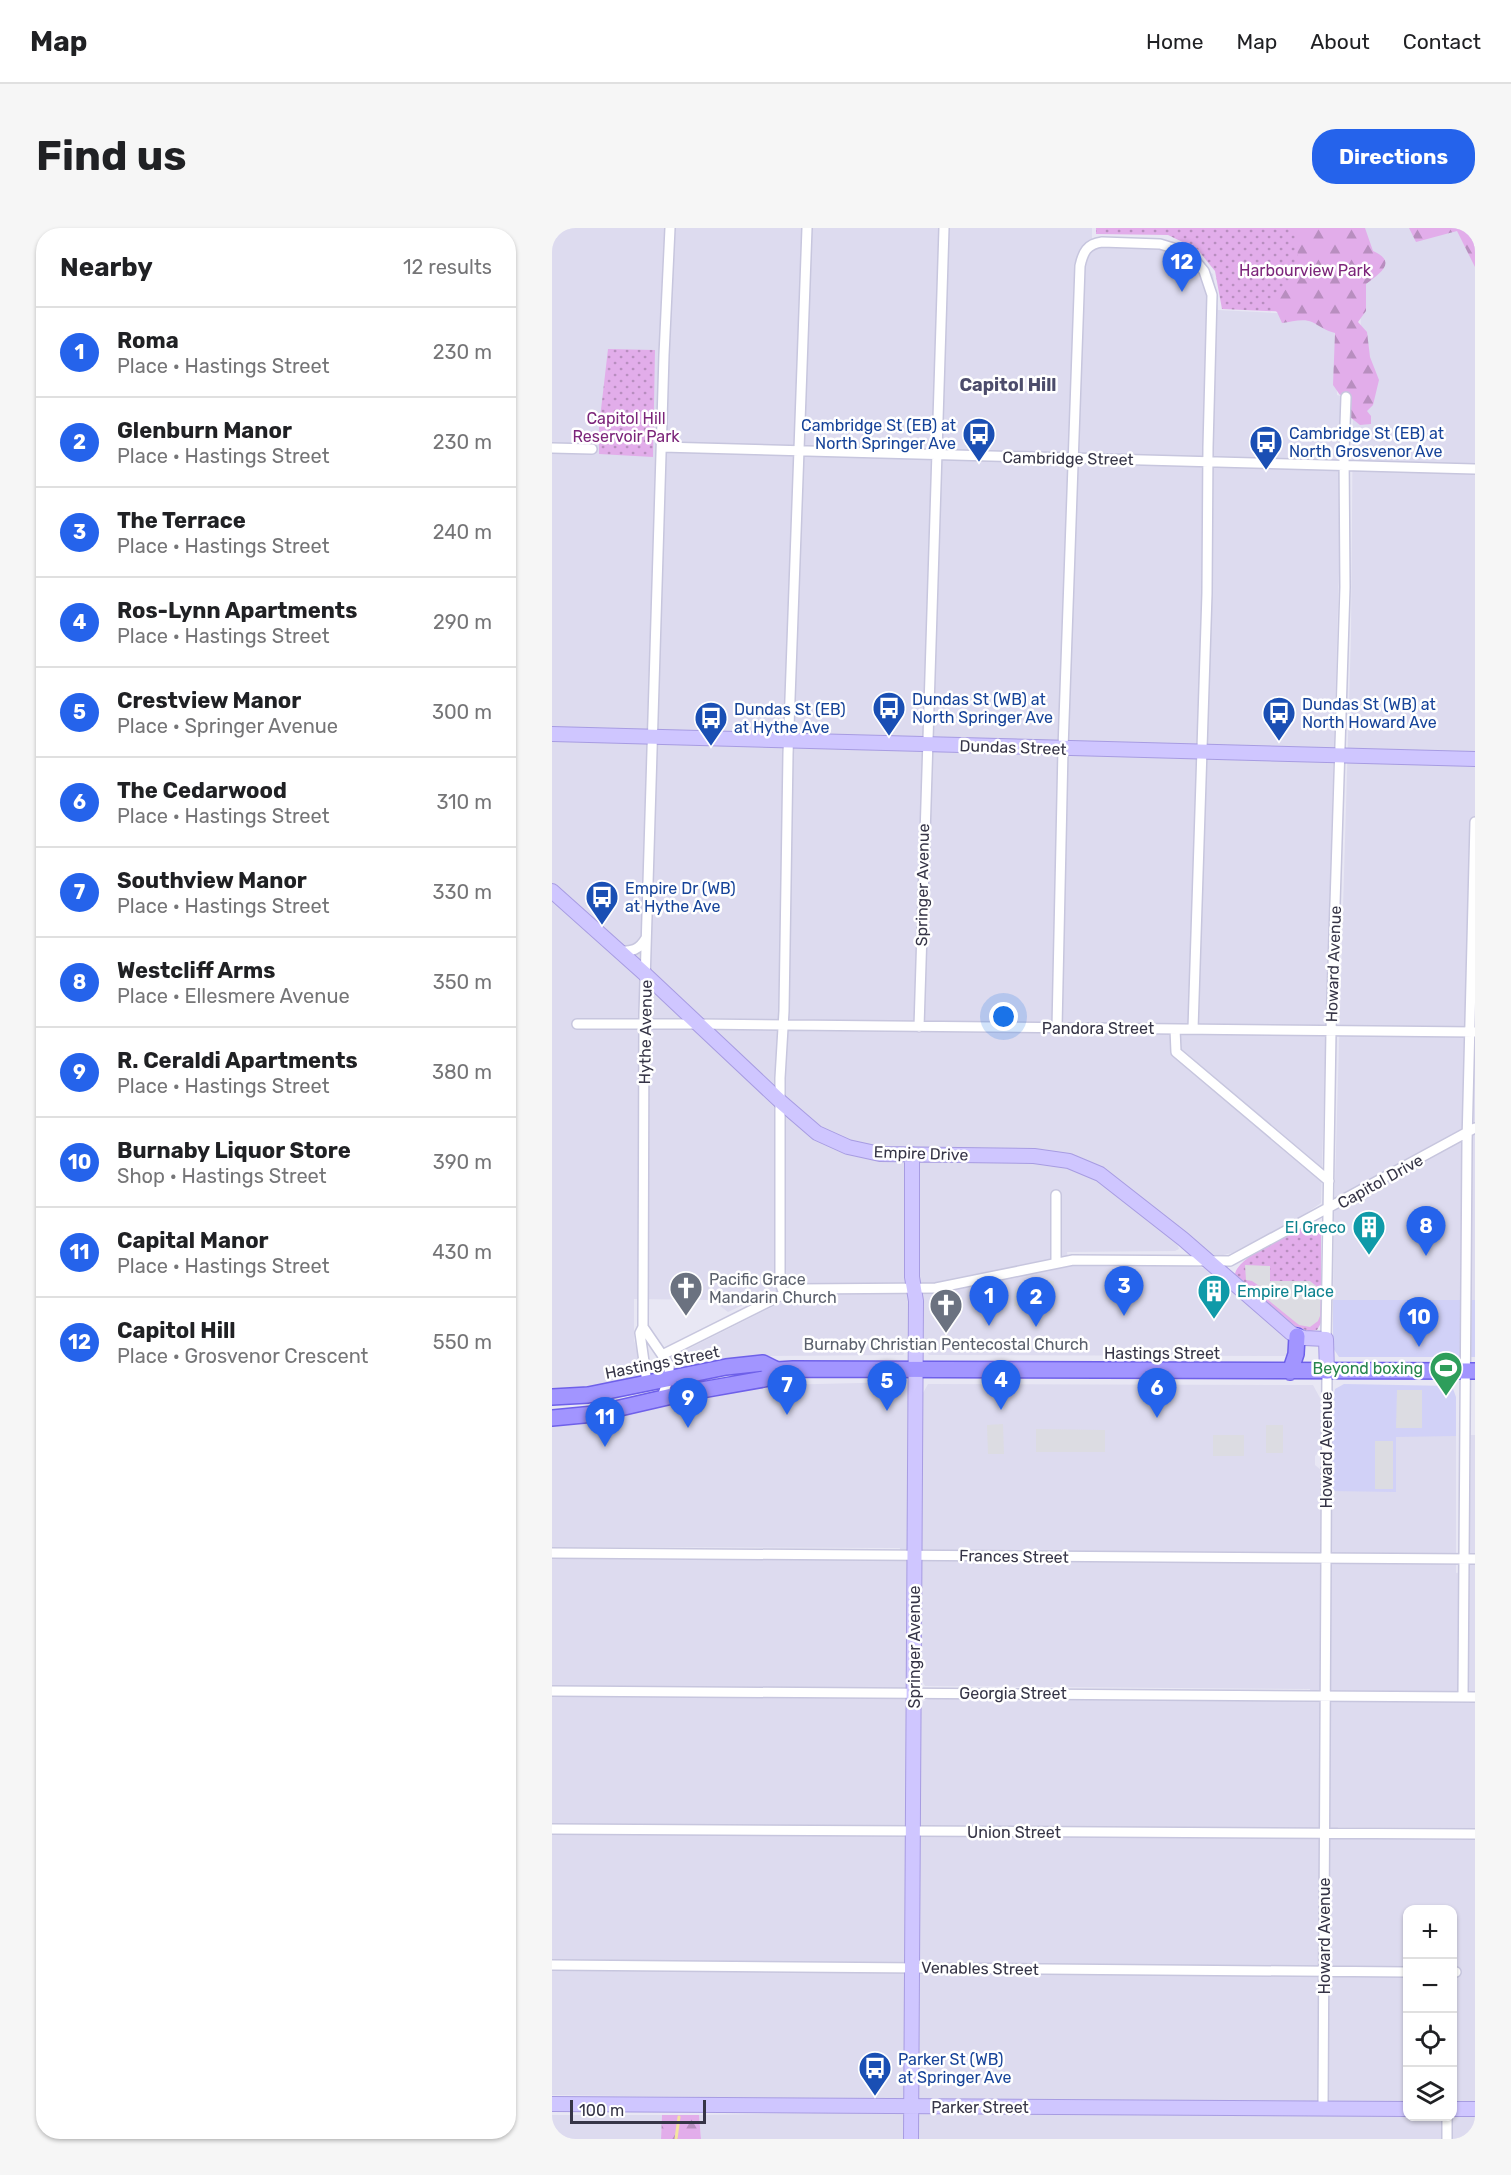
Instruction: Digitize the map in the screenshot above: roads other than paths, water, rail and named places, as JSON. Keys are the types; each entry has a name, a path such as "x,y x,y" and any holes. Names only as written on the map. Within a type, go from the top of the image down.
{"main road":[{"path":"1290,1372 1296,1354 1297,1336"},
{"name":"Hastings Street","path":"552,1397 588,1395 726,1367 762,1363 777,1370 1470,1371"},
{"name":"Hastings Street","path":"552,1418 585,1416 764,1379 777,1370"}],"street":[{"name":"Hythe Avenue","path":"647,1383 640,1340 643,1327 644,1024 670,228"},
{"path":"784,1294 780,1283 782,1026 789,740 807,228"},
{"name":"Springer Avenue","path":"919,1027 926,744 944,228"},
{"path":"1057,1028 1063,748 1080,266 1087,247 1102,242 1171,246 1195,260 1204,271 1211,289 1208,593 1193,1029"},
{"name":"Howard Avenue","path":"1323,2109 1326,1338 1331,1031 1345,588 1346,398"},
{"name":"Cambridge Street","path":"662,447 1475,469"},
{"path":"552,448 591,449"},
{"name":"Dundas Street","path":"552,734 1475,759"},
{"path":"1463,1697 1463,1559 1470,1371 1475,822"},
{"name":"Empire Drive","path":"552,891 817,1133 848,1147 880,1154 1034,1156 1070,1161 1100,1174 1210,1262 1249,1298 1297,1336"},
{"path":"618,951 632,951 638,948 647,936"},
{"name":"Pandora Street","path":"577,1024 1472,1032"},
{"path":"1175,1029 1176,1052 1329,1181"},
{"name":"Capitol Drive","path":"662,1354 784,1294 806,1289 914,1290 936,1288 1072,1260 1230,1262 1471,1130"},
{"name":"Springer Avenue","path":"911,2139 916,1370 916,1301 912,1277 912,1154"},
{"path":"1056,1195 1056,1262"},
{"path":"643,1327 669,1365 669,1378 661,1399"},
{"path":"1297,1336 1326,1338"},
{"name":"Frances Street","path":"552,1553 1475,1559"},
{"name":"Georgia Street","path":"552,1690 1475,1697"},
{"name":"Union Street","path":"552,1829 1475,1834"},
{"name":"Venables Street","path":"552,1965 1403,1972"},
{"name":"Parker Street","path":"552,2104 1403,2109"},
{"path":"1457,2109 1475,2109"},
{"path":"1447,2121 1447,2139"}],"waterway":[{"path":"676,2139 679,2117"}],"place":[{"name":"Capitol Hill","path":"1182,292"},
{"name":"Cambridge St (EB) at North Springer Ave","path":"979,463"},
{"name":"Cambridge St (EB) at North Grosvenor Ave","path":"1266,471"},
{"name":"Dundas St (WB) at North Springer Ave","path":"889,737"},
{"name":"Dundas St (WB) at North Howard Ave","path":"1279,742"},
{"name":"Dundas St (EB) at Hythe Ave","path":"711,747"},
{"name":"Empire Dr (WB) at Hythe Ave","path":"602,926"},
{"name":"El Greco","path":"1369,1256"},
{"name":"Westcliff Arms","path":"1426,1256"},
{"name":"The Terrace","path":"1124,1316"},
{"name":"Pacific Grace Mandarin Church","path":"686,1317"},
{"name":"Empire Place","path":"1214,1320"},
{"name":"Roma","path":"989,1326"},
{"name":"Glenburn Manor","path":"1036,1327"},
{"name":"Burnaby Christian Pentecostal Church","path":"946,1334"},
{"name":"Burnaby Liquor Store","path":"1419,1347"},
{"name":"Beyond boxing","path":"1446,1397"},
{"name":"Ros-Lynn Apartments","path":"1001,1410"},
{"name":"Crestview Manor","path":"887,1411"},
{"name":"Southview Manor","path":"787,1415"},
{"name":"The Cedarwood","path":"1157,1418"},
{"name":"R. Ceraldi Apartments","path":"688,1428"},
{"name":"Capital Manor","path":"605,1447"},
{"name":"Parker St (WB) at Springer Ave","path":"875,2097"}],"district":[{"name":"Capitol Hill","path":"1008,385"}],"park label":[{"name":"Harbourview Park","path":"1305,270"},
{"name":"Capitol Hill Reservoir Park","path":"626,427"}]}
